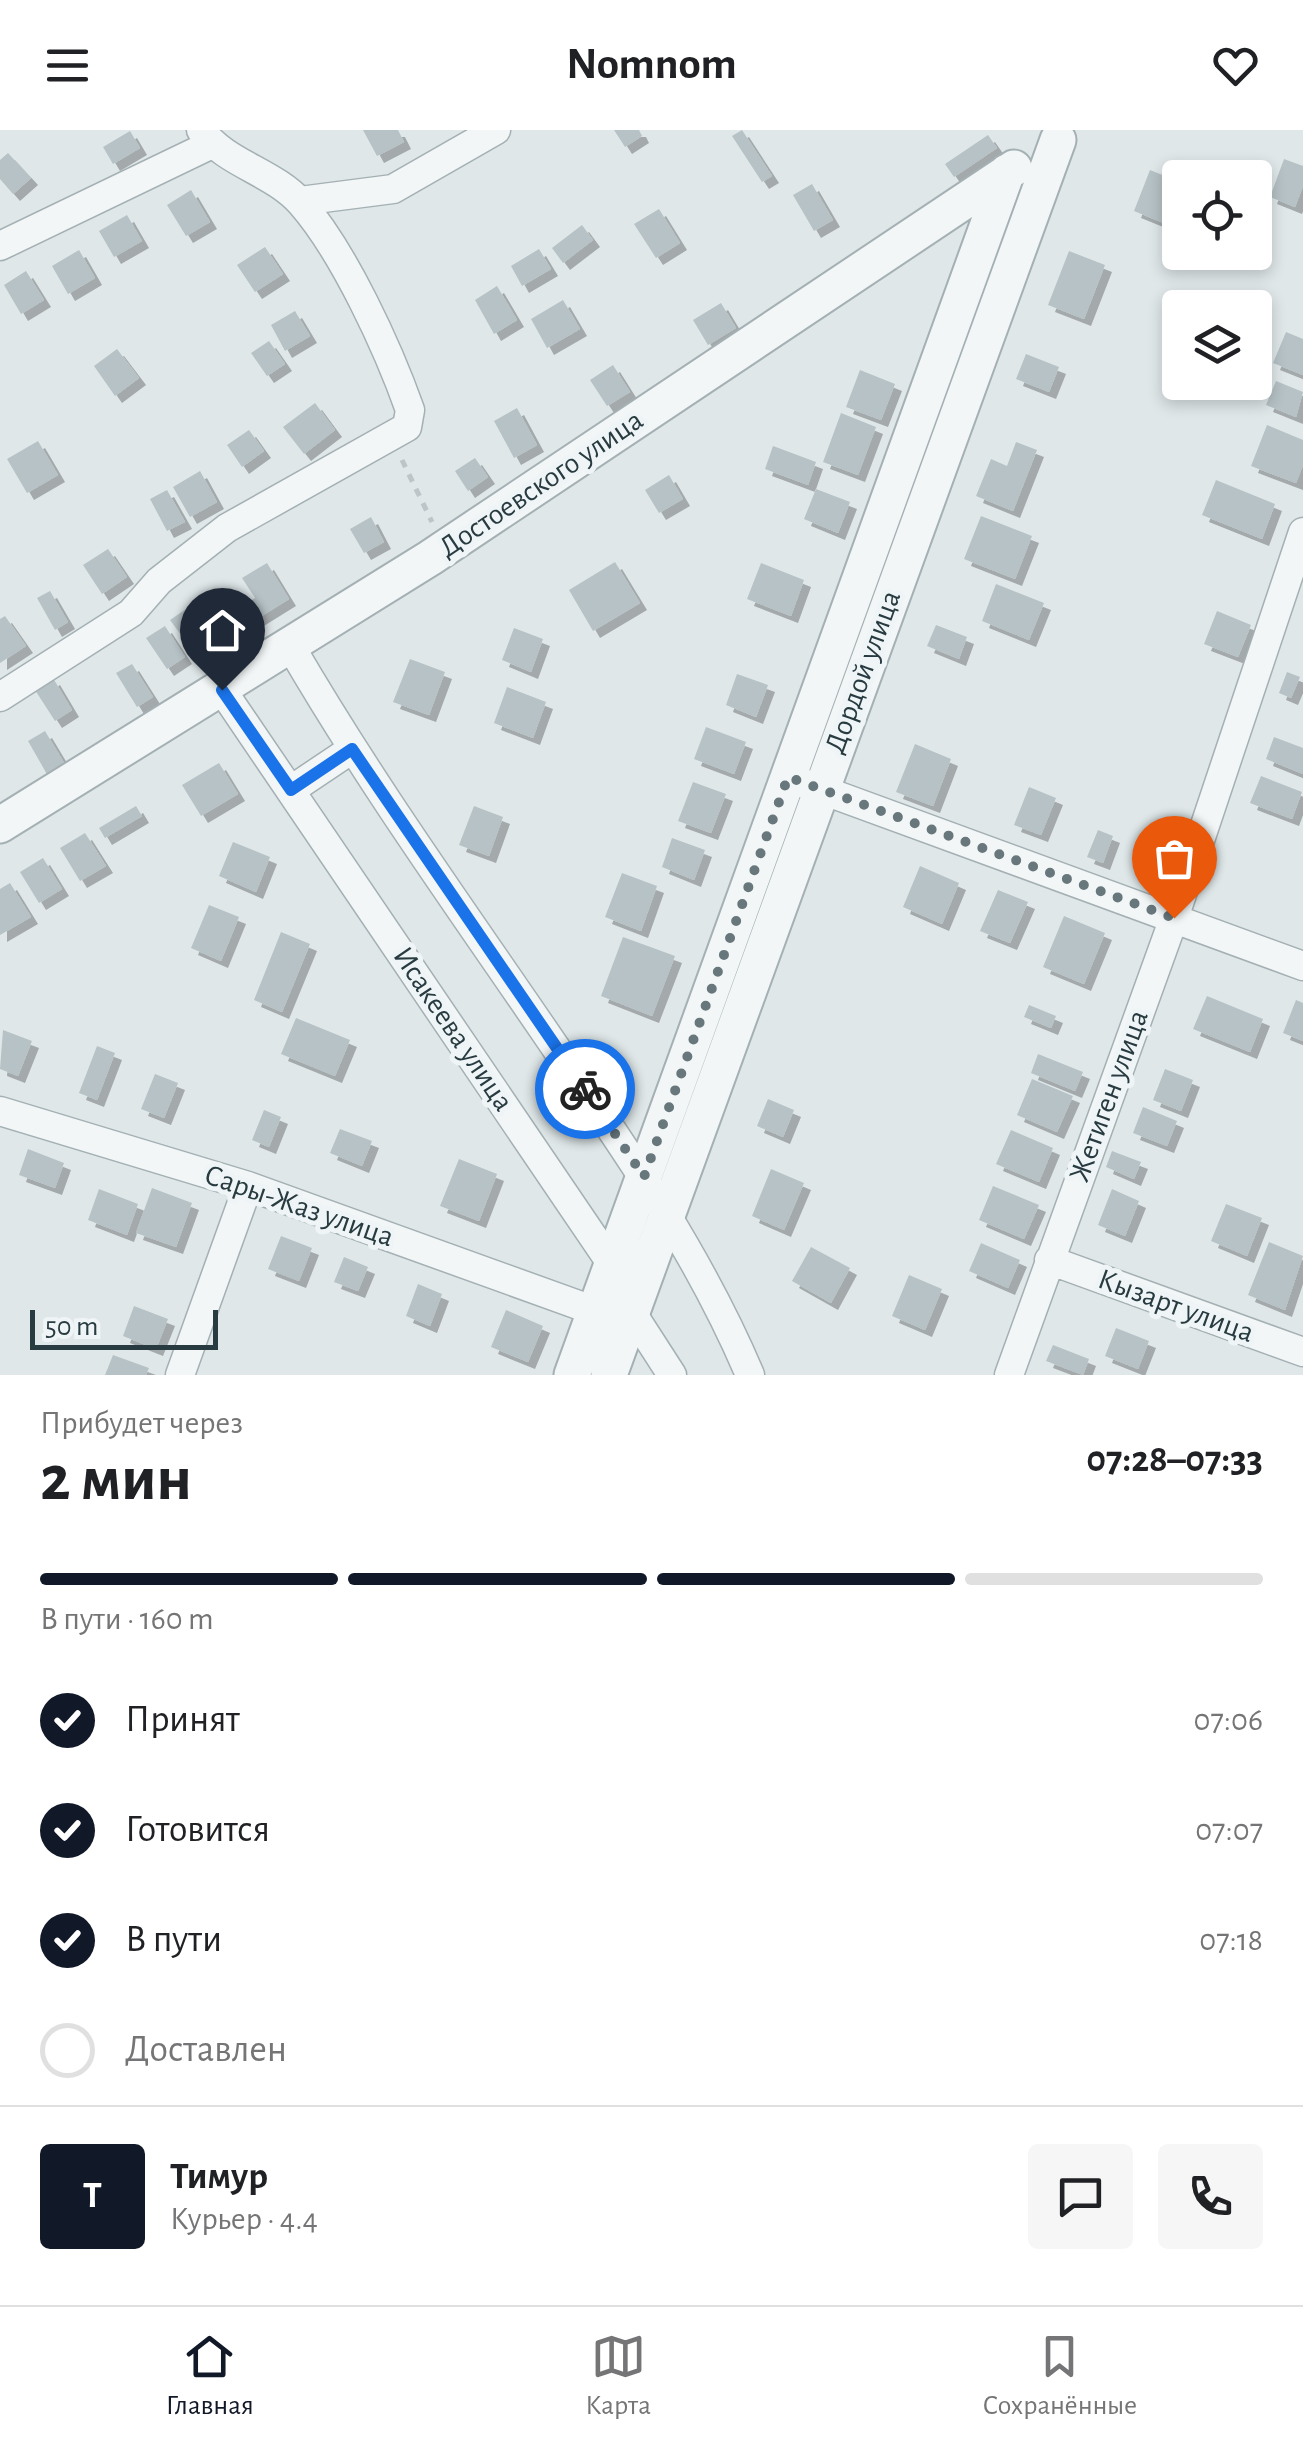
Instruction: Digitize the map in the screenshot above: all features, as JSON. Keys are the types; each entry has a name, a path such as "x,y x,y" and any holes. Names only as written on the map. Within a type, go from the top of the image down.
{"street":[{"path":"300,201 393,188 496,130"},
{"name":"Достоевского улица","path":"0,826 444,549 1065,135"},
{"name":"Дордой улица","path":"572,1375 644,1177 1065,135"},
{"path":"0,246 207,137 300,201 362,300 410,410 407,427 392,440 227,528 159,581 132,613 0,697"},
{"path":"1008,172 1033,213"},
{"name":"Дордой улица","path":"610,1375 667,1216 804,783 1008,172"},
{"path":"930,223 958,223 969,231 980,257"},
{"name":"Жетиген улица","path":"1009,1375 1295,579 1303,532"},
{"path":"291,647 352,749 644,1177 722,1309 750,1375"},
{"name":"Исакеева улица","path":"222,690 613,1266 632,1313 672,1375"},
{"path":"291,790 352,749"},
{"path":"804,783 1303,966"},
{"name":"Сары-Жаз улица","path":"0,1111 248,1186 595,1311"},
{"path":"180,1375 248,1186"},
{"name":"Кызарт улица","path":"1049,1260 1303,1352"}],"path":[{"path":"392,440 444,549"}],"building":[{"path":"363,130 398,130 404,142 377,156"},
{"path":"614,130 639,130 642,136 625,147"},
{"path":"742,130 772,176 762,182 732,136"},
{"path":"130,131 140,148 113,164 103,147"},
{"path":"988,135 997,148 954,177 945,164"},
{"path":"8,153 31,178 13,194 0,179 0,160"},
{"path":"1284,159 1303,166 1303,186 1295,207 1272,198"},
{"path":"1150,170 1162,175 1162,222 1134,211"},
{"path":"812,184 833,220 814,231 793,195"},
{"path":"191,190 210,222 186,236 167,205"},
{"path":"659,209 680,243 656,258 634,224"},
{"path":"127,215 142,241 114,257 99,231"},
{"path":"582,225 593,240 563,263 552,248"},
{"path":"265,247 283,274 255,292 237,265"},
{"path":"539,249 551,269 522,286 511,266"},
{"path":"79,250 95,278 68,294 52,266"},
{"path":"1069,251 1105,265 1084,319 1048,305"},
{"path":"26,271 44,300 21,314 4,285"},
{"path":"497,286 517,320 494,334 475,300"},
{"path":"563,300 580,329 547,348 531,319"},
{"path":"721,303 736,328 708,345 693,320"},
{"path":"295,311 310,336 285,351 271,325"},
{"path":"1286,332 1303,339 1303,375 1273,363"},
{"path":"269,341 285,364 267,376 251,353"},
{"path":"117,349 139,378 115,396 94,366"},
{"path":"1026,354 1059,367 1049,392 1016,379"},
{"path":"613,365 630,392 607,406 590,380"},
{"path":"860,370 895,384 881,420 846,407"},
{"path":"1276,381 1303,392 1296,417 1266,405 1272,400"},
{"path":"315,403 335,430 304,454 283,427"},
{"path":"517,408 537,445 514,458 494,421"},
{"path":"841,413 876,427 858,475 823,462"},
{"path":"1267,425 1303,440 1303,465 1296,483 1251,466"},
{"path":"249,430 264,451 242,467 227,445"},
{"path":"38,441 58,475 27,493 7,459"},
{"path":"1016,442 1037,450 1013,511 976,496 991,459 1007,466"},
{"path":"773,446 816,462 808,485 765,469"},
{"path":"475,458 488,477 468,491 455,471"},
{"path":"200,471 217,502 190,517 173,487"},
{"path":"669,475 683,499 659,513 645,490"},
{"path":"1216,480 1275,504 1262,539 1202,515"},
{"path":"816,489 850,502 838,533 804,519"},
{"path":"167,490 185,522 167,531 150,499"},
{"path":"981,516 1032,536 1015,579 964,559"},
{"path":"371,517 384,542 364,553 350,529"},
{"path":"108,549 127,577 102,594 83,565"},
{"path":"615,562 640,603 593,631 569,590"},
{"path":"267,563 289,599 236,632 226,616 255,598 242,578"},
{"path":"761,563 804,580 791,616 747,599"},
{"path":"996,584 1044,603 1029,640 982,621"},
{"path":"50,591 68,622 55,630 37,598"},
{"path":"186,609 199,629 184,639 170,620"},
{"path":"1217,611 1251,625 1238,657 1204,644"},
{"path":"5,616 26,646 0,663 0,619"},
{"path":"936,625 967,637 959,659 927,646"},
{"path":"165,626 185,657 167,669 146,638"},
{"path":"514,628 543,639 531,672 502,660"},
{"path":"410,659 445,672 429,715 393,702"},
{"path":"132,664 153,697 137,707 116,673"},
{"path":"1287,672 1300,677 1291,698 1279,693"},
{"path":"737,674 768,685 756,717 726,705"},
{"path":"53,678 72,710 55,721 35,690"},
{"path":"507,687 546,702 533,738 494,723"},
{"path":"706,727 746,742 734,774 694,759"},
{"path":"45,731 66,766 48,776 28,741"},
{"path":"1274,737 1303,748 1303,774 1266,759"},
{"path":"915,744 951,759 933,806 896,792"},
{"path":"219,763 238,794 201,816 182,785"},
{"path":"1261,776 1302,792 1292,819 1250,803"},
{"path":"693,782 726,794 711,833 678,821"},
{"path":"1029,787 1056,798 1041,835 1014,825"},
{"path":"136,806 142,816 105,838 99,828"},
{"path":"474,806 503,817 489,856 459,845"},
{"path":"1098,830 1113,836 1103,863 1087,857"},
{"path":"85,833 106,866 80,881 60,848"},
{"path":"672,838 705,850 694,880 662,867"},
{"path":"233,842 270,857 256,892 219,876"},
{"path":"43,858 62,889 39,903 20,872"},
{"path":"920,866 959,883 942,924 903,907"},
{"path":"622,873 657,886 641,931 605,917"},
{"path":"10,883 31,917 0,935 0,889"},
{"path":"998,890 1028,902 1010,943 980,931"},
{"path":"209,905 239,917 221,961 191,948"},
{"path":"1064,916 1105,933 1084,984 1043,967"},
{"path":"281,932 310,944 282,1012 254,1000"},
{"path":"623,937 675,956 652,1016 601,996"},
{"path":"1207,996 1263,1019 1250,1052 1193,1029"},
{"path":"1296,1000 1303,1003 1303,1041 1283,1033"},
{"path":"1029,1005 1056,1016 1051,1028 1024,1017"},
{"path":"296,1018 350,1040 335,1076 281,1054"},
{"path":"3,1030 32,1041 18,1076 0,1069"},
{"path":"97,1046 115,1053 97,1100 79,1093"},
{"path":"1038,1054 1083,1072 1075,1091 1031,1073"},
{"path":"1165,1069 1193,1080 1181,1111 1153,1100"},
{"path":"155,1074 178,1083 164,1118 141,1109"},
{"path":"1032,1079 1073,1096 1057,1132 1017,1115"},
{"path":"768,1099 794,1110 783,1137 757,1126"},
{"path":"1143,1107 1177,1121 1167,1146 1133,1133"},
{"path":"264,1110 281,1117 269,1147 252,1140"},
{"path":"340,1129 372,1141 362,1166 330,1153"},
{"path":"1011,1130 1053,1148 1039,1182 996,1164"},
{"path":"28,1149 64,1163 55,1188 19,1175"},
{"path":"1112,1151 1141,1162 1134,1179 1106,1167"},
{"path":"459,1159 497,1174 479,1221 440,1206"},
{"path":"771,1169 804,1183 784,1230 752,1216"},
{"path":"993,1186 1039,1205 1024,1239 979,1220"},
{"path":"152,1188 192,1203 176,1247 136,1233"},
{"path":"99,1189 138,1204 127,1235 88,1220"},
{"path":"1112,1189 1139,1201 1125,1236 1098,1225"},
{"path":"1226,1204 1262,1218 1247,1256 1211,1241"},
{"path":"281,1236 312,1248 299,1281 268,1269"},
{"path":"1269,1242 1303,1256 1285,1310 1248,1295"},
{"path":"981,1243 1020,1260 1008,1288 969,1271"},
{"path":"811,1247 850,1268 831,1303 792,1281"},
{"path":"344,1257 368,1267 358,1291 334,1282"},
{"path":"909,1275 942,1289 925,1330 892,1316"},
{"path":"418,1284 442,1294 430,1326 406,1316"},
{"path":"134,1306 168,1319 156,1349 123,1336"},
{"path":"506,1310 543,1326 528,1362 491,1347"},
{"path":"1116,1328 1149,1341 1138,1369 1105,1356"},
{"path":"1053,1345 1089,1359 1083,1375 1046,1361"},
{"path":"113,1355 149,1368 146,1375 105,1375"}],"way so far":[{"path":"585,1089 644,1177 788,777 1174,918"}],"route":[{"path":"222,690 291,790 352,749 585,1089"}]}
